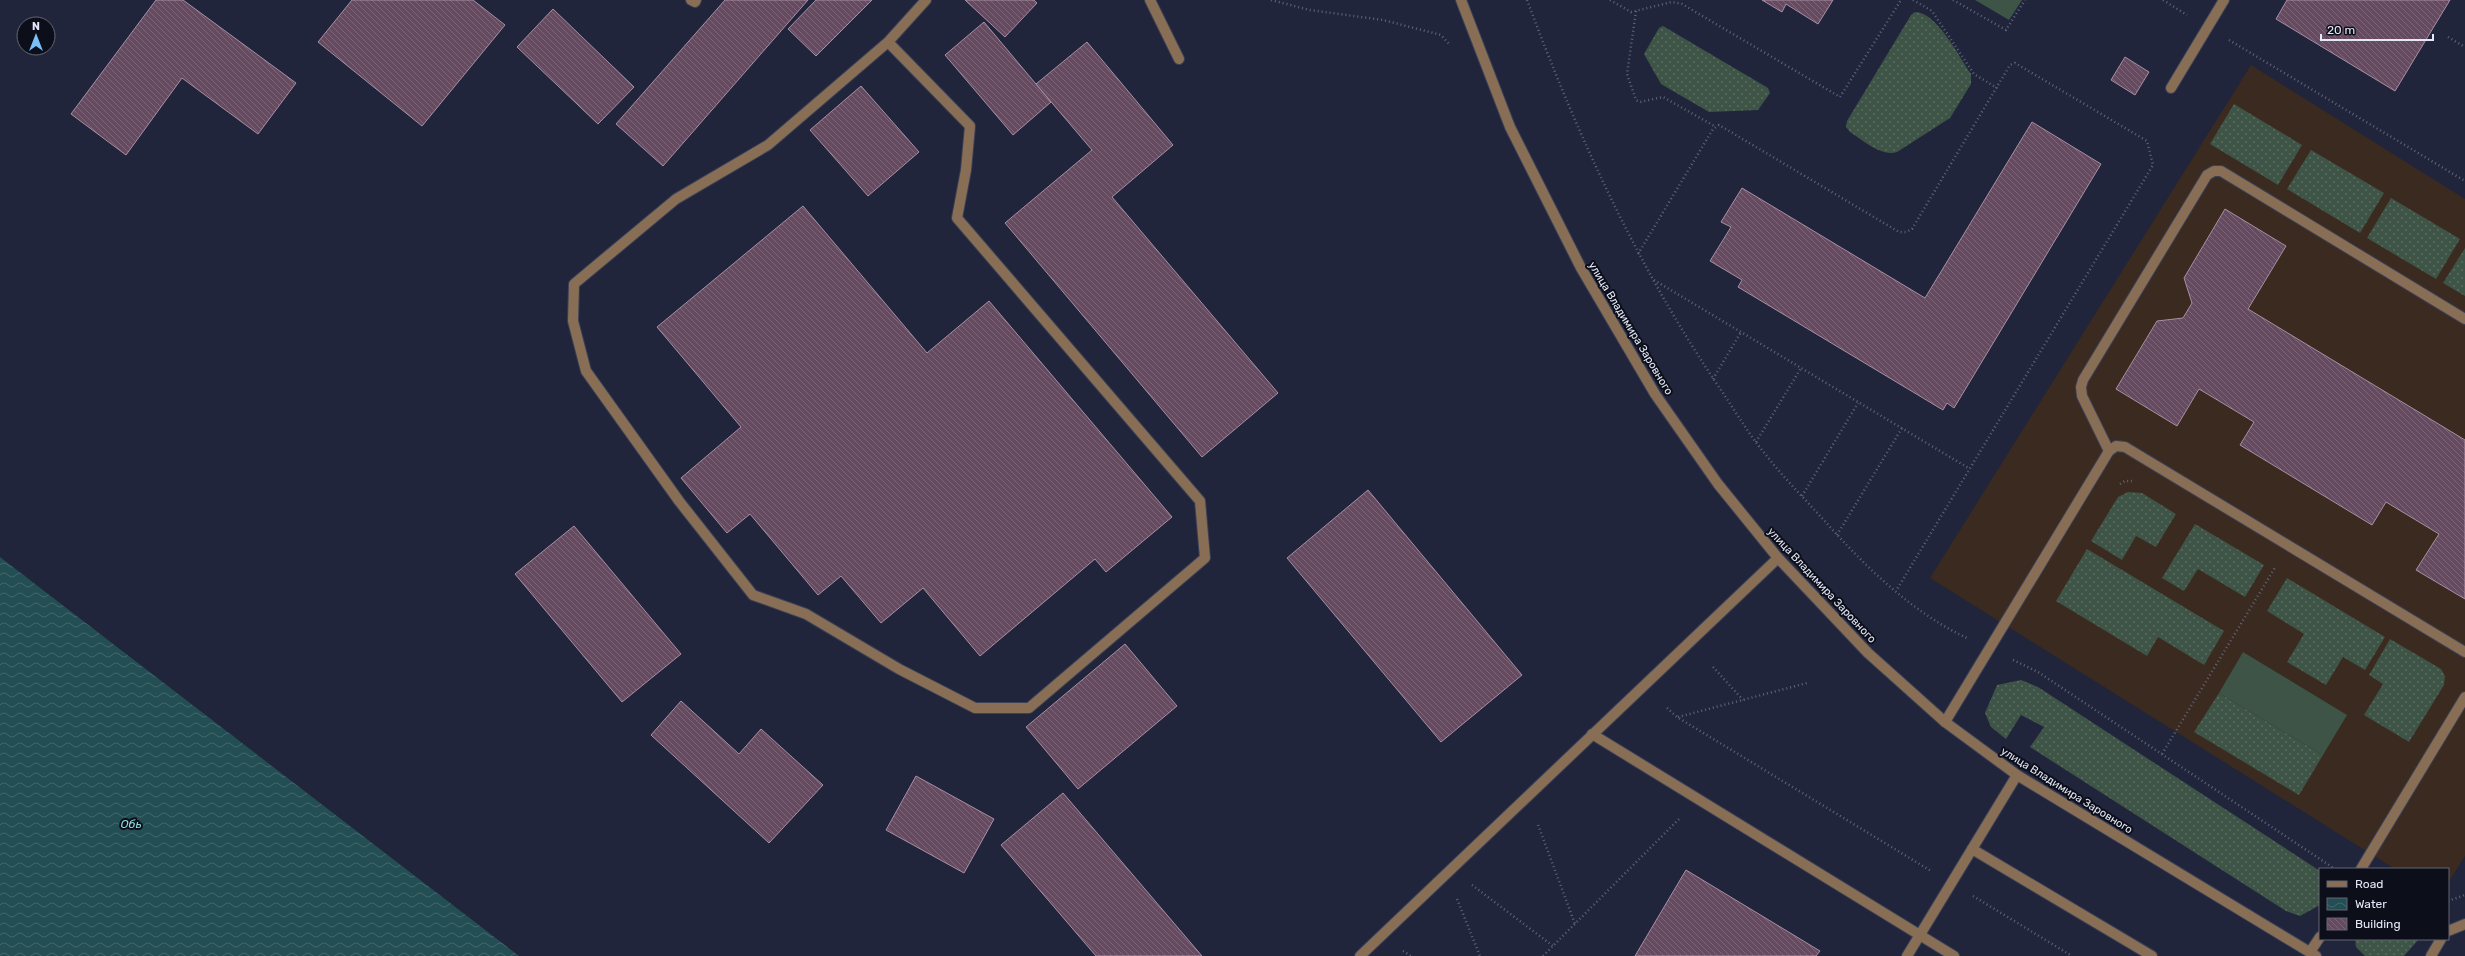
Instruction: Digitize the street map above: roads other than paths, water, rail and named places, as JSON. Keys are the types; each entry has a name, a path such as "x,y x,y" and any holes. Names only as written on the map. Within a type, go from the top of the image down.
{"street":[{"path":"691,0 695,2 696,0"},
{"path":"888,42 970,126 966,170 957,218 1200,501 1205,558 1029,708 975,708 899,669 806,614 753,594 679,501 586,371 573,321 574,284 676,199 768,145 888,42 926,0"},
{"path":"1150,0 1179,59"},
{"name":"улица Владимира Заровного","path":"1461,0 1510,127 1581,268 1655,394 1718,484 1778,558 1868,653 1945,722 2017,775 2313,954"},
{"path":"2171,88 2224,0"},
{"path":"2109,451 2082,396 2081,387 2083,380 2207,175 2214,171 2221,171 2465,318"},
{"path":"1945,722 2109,451 2116,446 2125,447 2465,652"},
{"path":"1360,956 1778,558"},
{"path":"2362,868 2465,697"},
{"path":"1592,734 1954,956"},
{"path":"1907,956 2017,775"},
{"path":"1972,849 2152,956"},
{"path":"2449,931 2465,924"},
{"path":"2313,954 2319,939"},
{"path":"2431,956 2440,940"}],"water":[{"name":"Обь","path":"0,557 519,956 0,956"}]}
